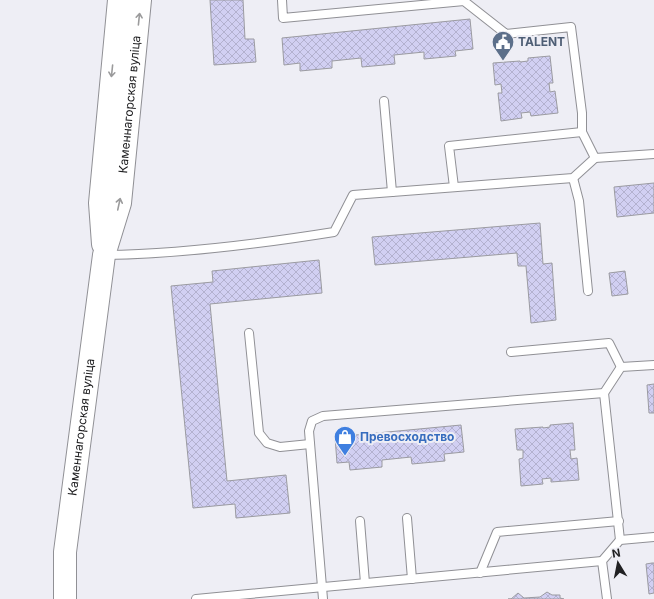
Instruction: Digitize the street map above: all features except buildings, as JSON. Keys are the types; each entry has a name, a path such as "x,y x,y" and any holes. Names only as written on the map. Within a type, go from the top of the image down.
{"main road":[{"name":"Каменнагорская вуліца","path":"104,255 100,203 119,0"},
{"name":"Каменнагорская вуліца","path":"65,599 65,552 104,255 120,203 140,0"}],"lane":[{"path":"282,0 283,18 464,1 506,34 571,27 582,113 582,132 595,158"},
{"path":"384,101 392,192"},
{"path":"454,187 448,146 582,132"},
{"path":"104,255 146,254 225,247 334,232 352,195 573,178 595,158 654,154"},
{"path":"573,178 579,201 588,291"},
{"path":"249,333 259,433 267,443 280,447 310,444"},
{"path":"510,352 609,343 621,368"},
{"path":"621,368 654,365"},
{"path":"196,599 602,561 620,540 604,393 621,368"},
{"path":"323,599 309,431 312,421 322,416 604,393"},
{"path":"407,518 412,579"},
{"path":"360,521 365,583"},
{"path":"480,573 497,532 619,521"},
{"path":"620,540 654,537"},
{"path":"602,561 607,599"}],"place":[{"name":"TALENT","path":"503,62"},
{"name":"Превосходство","path":"345,456"}]}
